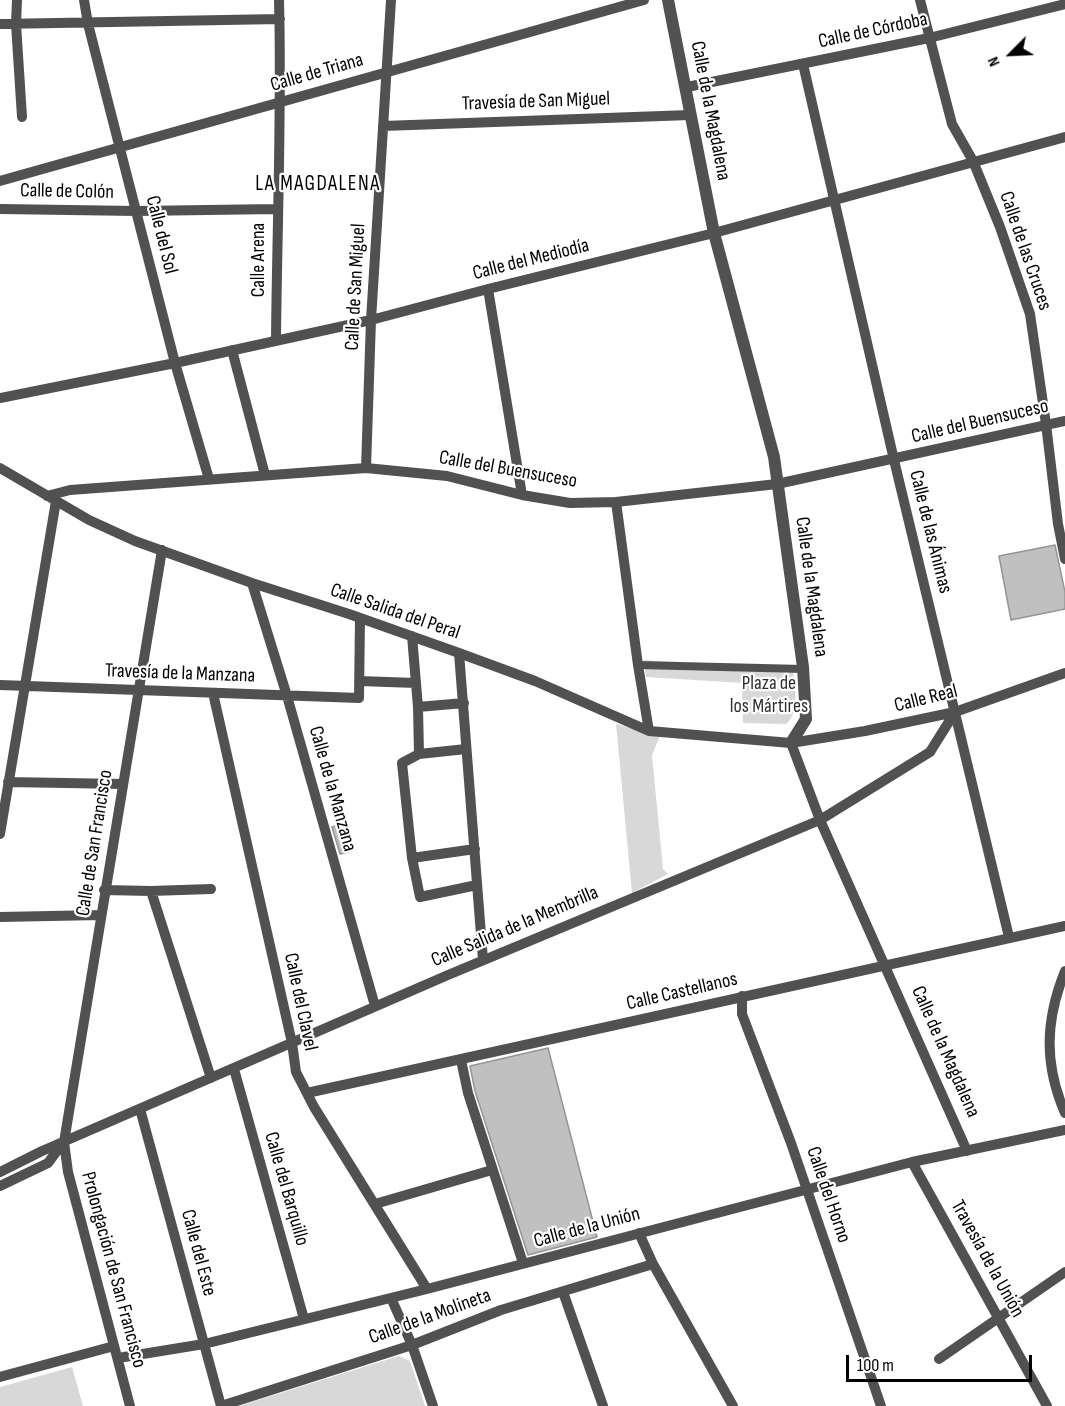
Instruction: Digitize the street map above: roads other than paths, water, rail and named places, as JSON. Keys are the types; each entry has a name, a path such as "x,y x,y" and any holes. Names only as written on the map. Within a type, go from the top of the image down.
{"street":[{"path":"17,0 16,24 22,117"},
{"name":"Calle del Sol","path":"84,0 88,24 175,363 209,479"},
{"name":"Calle Arena","path":"276,340 281,102 279,0"},
{"name":"Calle de San Miguel","path":"366,468 371,320 391,0"},
{"name":"Calle de Triana","path":"0,181 644,0"},
{"name":"Calle de la Magdalena","path":"668,0 714,233 774,457 803,669 806,719 791,743 820,820 967,1151"},
{"name":"Calle de las Cruces","path":"920,0 952,124 972,161 1000,227 1030,314 1058,524 1065,559"},
{"name":"Calle de Córdoba","path":"687,87 929,38 1065,4"},
{"path":"0,24 280,19"},
{"name":"Calle de las Ánimas","path":"803,64 894,460 1009,938"},
{"name":"Travesía de San Miguel","path":"383,126 690,115"},
{"name":"Calle del Mediodía","path":"0,398 371,320 714,233 1065,137"},
{"name":"Calle de Colón","path":"0,209 136,211 277,209"},
{"path":"488,289 522,495"},
{"path":"232,350 265,475"},
{"name":"Calle del Buensuceso","path":"52,498 70,490 366,468 447,476 522,495 570,503 616,502 777,484 1065,421"},
{"name":"Calle Salida del Peral","path":"0,468 89,520 135,541 412,636 535,681 649,731 791,743"},
{"path":"0,834 25,686 52,498"},
{"path":"616,502 649,731"},
{"name":"Calle de San Francisco","path":"64,1142 162,550"},
{"name":"Calle de la Manzana","path":"252,583 287,696 375,1006"},
{"path":"360,618 359,681 416,683"},
{"path":"412,636 419,754"},
{"path":"459,653 483,960"},
{"path":"638,665 803,669"},
{"name":"Calle Real","path":"791,743 865,731 955,712 1065,673"},
{"name":"Travesía de la Manzana","path":"0,685 359,698 359,681"},
{"name":"Calle del Clavel","path":"213,693 292,1043 296,1072 314,1107 427,1289"},
{"path":"418,707 464,703"},
{"name":"Calle Salida de la Membrilla","path":"0,1172 375,1006 820,820 930,752 955,712"},
{"path":"466,749 419,754 402,763 412,858 420,897 477,885"},
{"path":"8,782 123,784"},
{"path":"412,858 474,849"},
{"path":"105,891 211,889"},
{"path":"151,891 212,1078"},
{"path":"0,917 101,915"},
{"name":"Calle Castellanos","path":"307,1093 1065,926"},
{"path":"1065,971 1052,1015 1048,1043 1056,1092 1065,1113"},
{"name":"Calle del Horno","path":"742,996 742,1014 806,1189 879,1405"},
{"path":"462,1060 468,1094 523,1263"},
{"name":"Calle del Barquillo","path":"234,1069 304,1319"},
{"name":"Calle del Este","path":"140,1109 221,1406"},
{"name":"Calle de la Unión","path":"118,1358 204,1344 427,1289 912,1162 1065,1130"},
{"name":"Calle Salida de la Membrilla","path":"0,1186 48,1163 64,1142"},
{"name":"Prolongación de San Francisco","path":"64,1142 68,1172 130,1406"},
{"name":"Travesía de la Unión","path":"912,1162 1047,1406"},
{"path":"375,1204 492,1170"},
{"path":"639,1233 653,1264 733,1406"},
{"name":"Calle de la Molineta","path":"221,1406 412,1345 501,1310 653,1264"},
{"path":"939,1359 1065,1272"},
{"path":"562,1292 603,1406"},
{"path":"391,1298 412,1345 433,1406"},
{"path":"0,1377 114,1346"}],"district":[{"name":"LA MAGDALENA","path":"318,185"}],"park label":[{"name":"Plaza de los Mártires","path":"769,696"}]}
